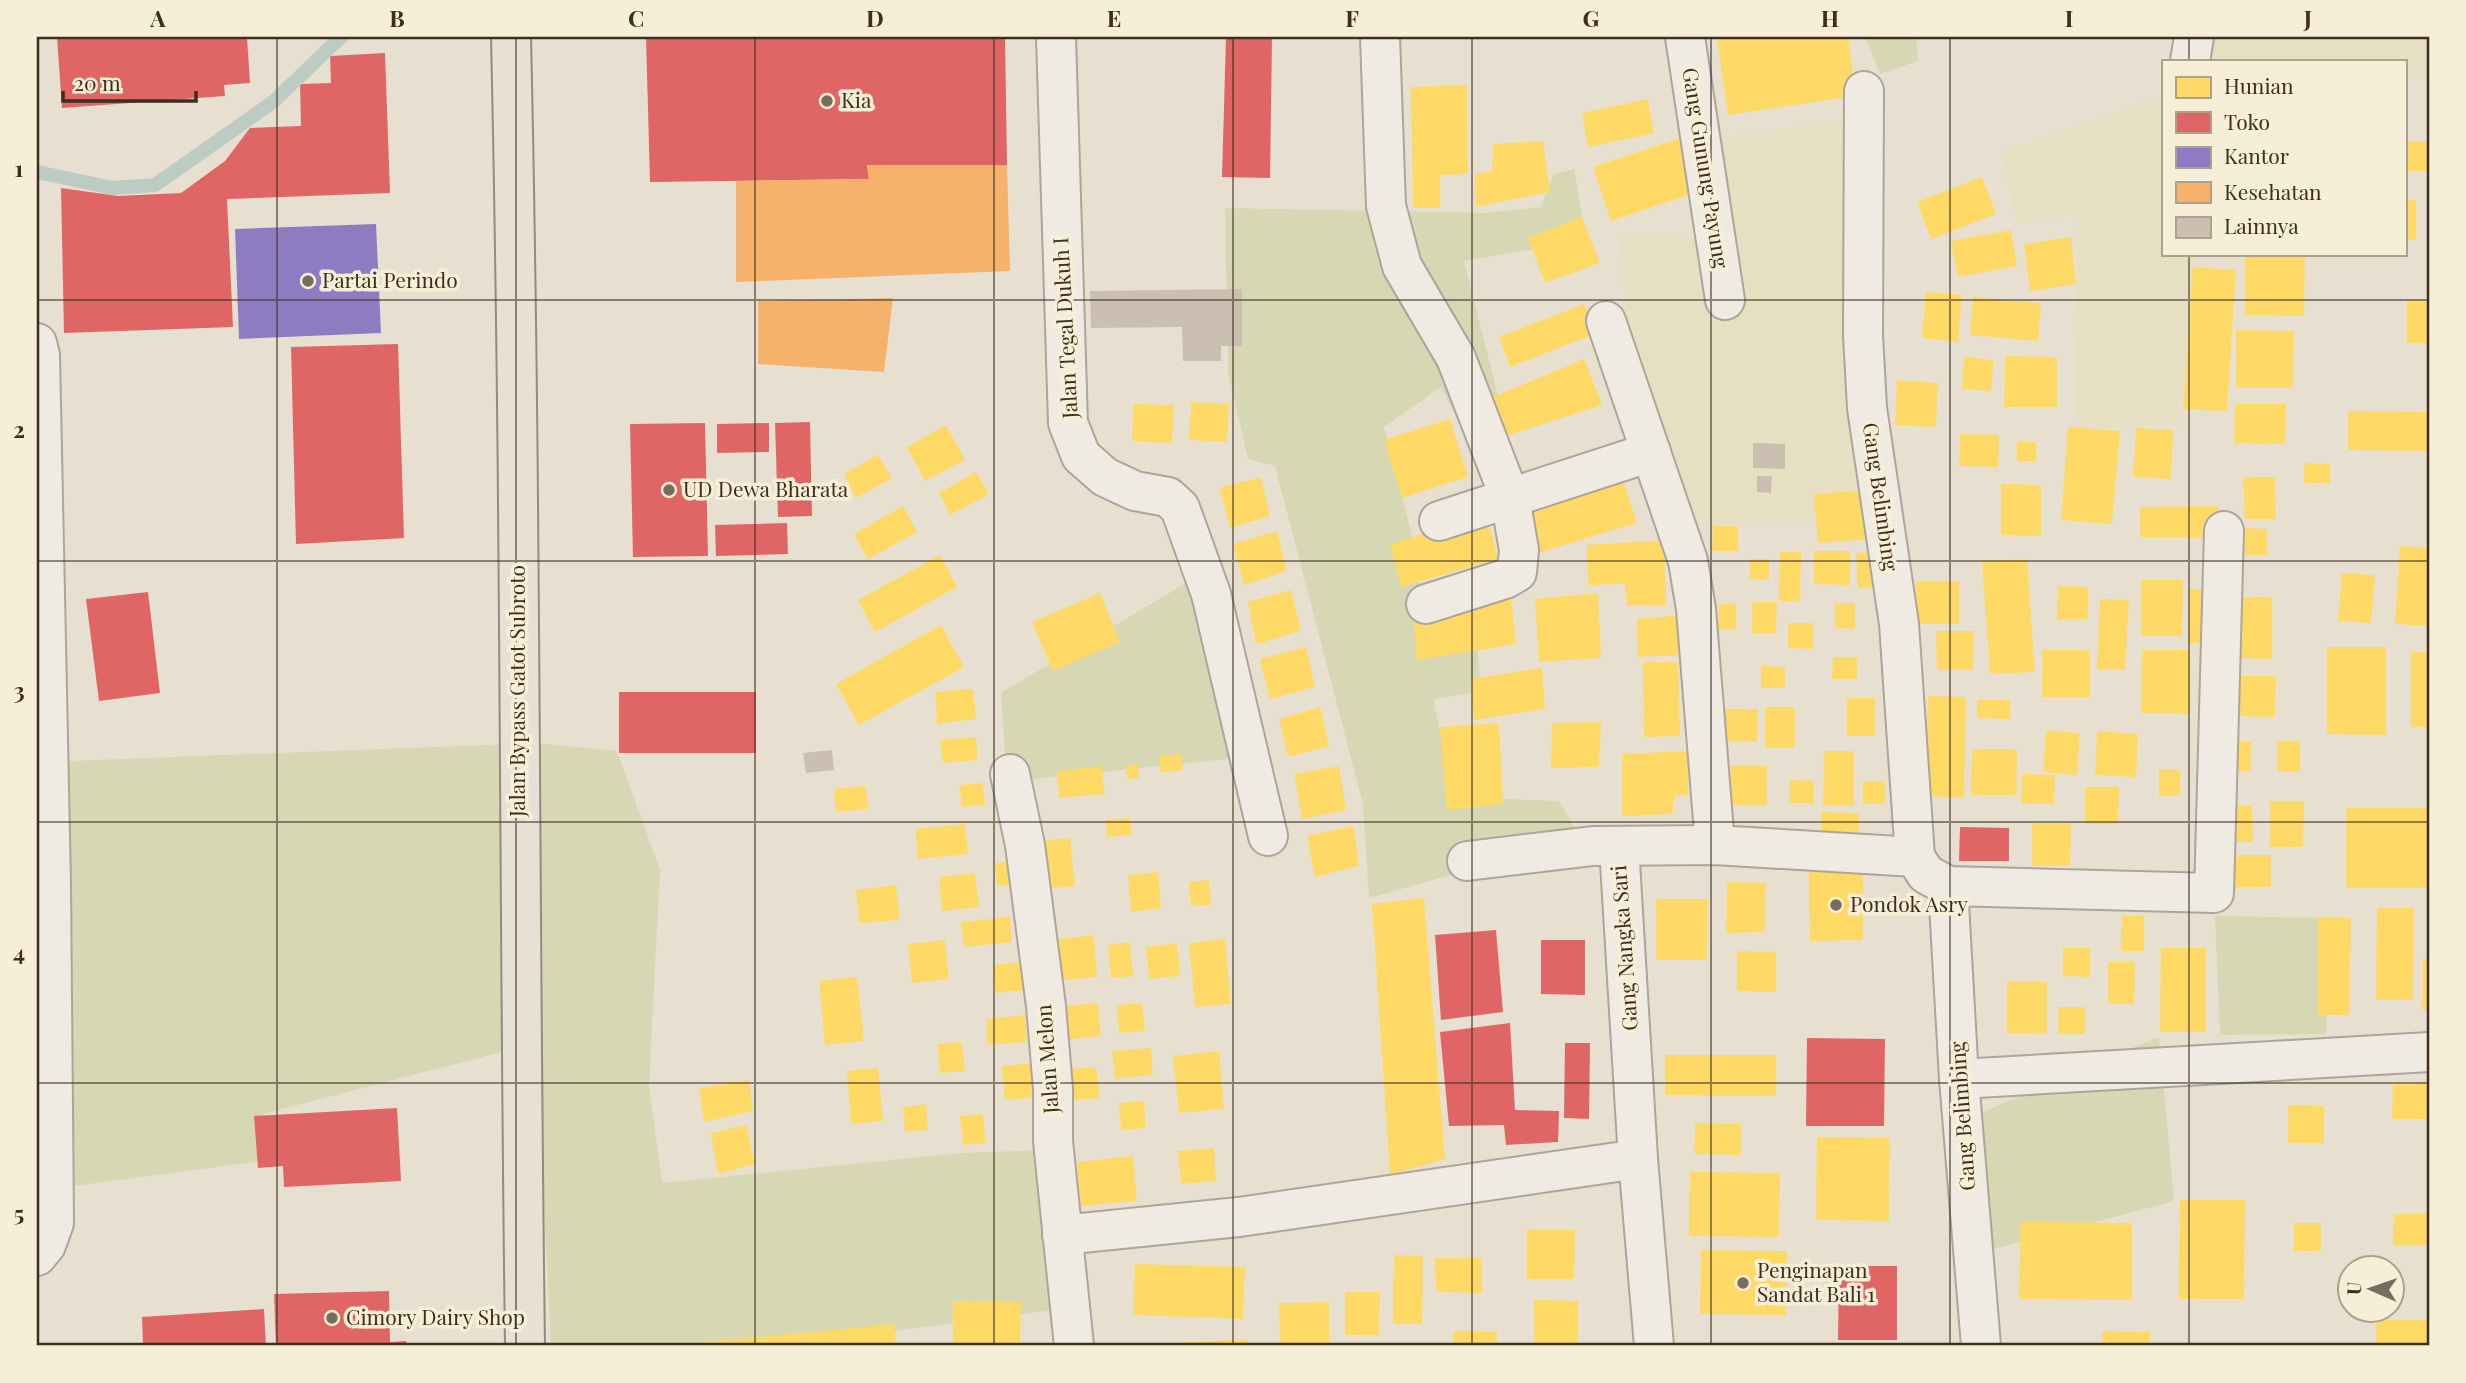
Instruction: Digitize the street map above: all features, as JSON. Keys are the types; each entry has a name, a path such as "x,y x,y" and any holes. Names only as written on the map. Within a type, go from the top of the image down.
{"main road":[{"name":"Jalan Bypass Gatot Subroto","path":"511,37 517,330 517,664 525,1346"}],"street":[{"name":"Jalan Tegal Dukuh I","path":"1056,37 1068,423 1081,456 1105,477 1135,491 1168,498 1180,508 1211,594 1268,836"},
{"path":"1380,37 1386,206 1402,266 1457,358 1510,498 1519,550 1517,572 1505,579 1426,604"},
{"name":"Gang Gunung Payung","path":"1685,37 1725,300"},
{"path":"2190,60 2194,37"},
{"name":"Gang Belimbing","path":"1864,91 1863,335 1867,408 1899,625 1915,857"},
{"path":"1606,321 1688,561 1696,609 1715,845"},
{"path":"37,343 40,355 51,855 54,1223 46,1245 37,1256"},
{"path":"1439,521 1651,452"},
{"path":"1915,857 1926,874 1948,886 2214,893 2224,531"},
{"name":"Jalan Melon","path":"1010,774 1025,845 1046,1006 1053,1089 1053,1141 1074,1346"},
{"name":"Gang Nangka Sari","path":"1654,1346 1638,1159 1619,846 1715,845 1915,857"},
{"path":"1467,861 1593,846 1619,846"},
{"name":"Gang Belimbing","path":"1948,886 1959,1079 1981,1346"},
{"path":"1959,1079 2429,1052"},
{"path":"1062,1235 1239,1217 1638,1159"}],"shaded area":[{"path":"2204,37 2429,37 2429,79 2410,75 2406,81 2406,60 2208,60"},
{"path":"2162,96 2162,256 2197,256 2178,425 2078,429 2074,322 2080,214 2017,223 2002,153"},
{"path":"1874,117 1875,522 1684,525 1628,349 1620,235 1730,239 1719,138"}],"green space":[{"path":"1865,37 1916,37 1918,61 1880,74"},
{"path":"1574,169 1586,240 1464,261 1508,435 1472,447 1441,387 1384,427 1413,539 1427,624 1476,627 1481,692 1433,699 1454,797 1559,801 1581,838 1369,898 1363,804 1275,466 1248,459 1228,372 1225,208 1484,213 1541,207 1554,174"},
{"path":"1193,579 1236,758 1007,782 1001,693"},
{"path":"536,743 617,751 660,870 649,1085 662,1183 961,1153 1044,1150 1077,1307 780,1346 551,1346 536,1043 263,1114 261,1161 66,1187 45,762"},
{"path":"2215,916 2328,918 2326,1034 2220,1035"},
{"path":"2159,1037 2174,1201 1993,1249 1983,1112"}],"building: Hunian":[{"path":"1717,37 1848,37 1856,96 1728,115"},
{"path":"1467,85 1468,174 1440,175 1440,208 1413,208 1411,87"},
{"path":"1648,99 1654,133 1588,147 1582,113"},
{"path":"1680,138 1698,192 1611,221 1593,167"},
{"path":"1543,141 1550,192 1476,207 1475,173 1492,172 1493,144"},
{"path":"2406,141 2429,141 2429,171 2406,171"},
{"path":"1982,177 1996,214 1931,239 1917,202"},
{"path":"2406,200 2416,200 2416,240 2406,240"},
{"path":"1582,217 1600,263 1545,283 1528,238"},
{"path":"2011,230 2017,266 1958,277 1951,241"},
{"path":"2071,237 2076,284 2030,291 2024,244"},
{"path":"2245,256 2305,256 2304,316 2245,315"},
{"path":"2193,267 2236,270 2227,411 2183,409"},
{"path":"1926,292 1962,295 1958,342 1922,338"},
{"path":"1973,297 2041,303 2038,341 1970,335"},
{"path":"2407,299 2429,299 2429,343 2407,343"},
{"path":"1584,304 1595,334 1510,367 1499,337"},
{"path":"2236,330 2294,331 2293,388 2236,388"},
{"path":"2005,356 2057,357 2057,407 2004,407"},
{"path":"1964,357 1994,360 1991,391 1962,389"},
{"path":"1584,359 1602,405 1503,437 1491,398"},
{"path":"1897,380 1938,383 1936,427 1895,425"},
{"path":"1191,402 1229,404 1227,442 1189,440"},
{"path":"1133,404 1174,405 1172,443 1132,441"},
{"path":"2235,404 2286,404 2285,444 2234,443"},
{"path":"2348,411 2429,412 2429,451 2348,450"},
{"path":"1450,419 1468,477 1402,498 1384,440"},
{"path":"946,425 965,460 925,481 907,447"},
{"path":"2068,427 2120,431 2112,524 2061,520"},
{"path":"2136,428 2173,430 2171,479 2133,477"},
{"path":"1960,434 1999,435 1998,467 1959,466"},
{"path":"2017,442 2036,442 2036,461 2017,461"},
{"path":"878,455 892,478 856,498 844,474"},
{"path":"2304,463 2330,464 2330,483 2304,483"},
{"path":"976,472 989,494 950,515 939,493"},
{"path":"1261,477 1270,516 1230,528 1219,488"},
{"path":"2243,477 2275,477 2276,519 2245,519"},
{"path":"1622,478 1637,523 1525,557 1515,513"},
{"path":"2001,484 2041,485 2041,536 2001,535"},
{"path":"1872,490 1875,539 1818,543 1814,494"},
{"path":"903,506 917,532 868,559 854,534"},
{"path":"2218,506 2218,538 2140,537 2140,507"},
{"path":"1486,512 1498,559 1401,587 1390,545"},
{"path":"1713,526 1738,526 1738,551 1712,551"},
{"path":"2245,528 2267,529 2267,555 2245,555"},
{"path":"1277,531 1287,571 1244,585 1233,544"},
{"path":"1664,540 1666,605 1627,606 1625,584 1588,585 1587,545"},
{"path":"2400,546 2429,548 2429,626 2395,624"},
{"path":"1814,551 1850,551 1850,585 1814,584"},
{"path":"1883,551 1885,587 1858,588 1856,553"},
{"path":"1780,552 1801,552 1800,602 1779,601"},
{"path":"940,555 957,587 875,632 858,600"},
{"path":"1750,559 1769,559 1769,580 1750,579"},
{"path":"2027,559 2035,672 1990,674 1982,562"},
{"path":"2342,573 2375,575 2371,623 2338,621"},
{"path":"2141,580 2183,580 2182,636 2141,636"},
{"path":"1959,581 1959,624 1917,624 1916,582"},
{"path":"2058,586 2088,587 2088,619 2057,620"},
{"path":"2189,589 2215,589 2214,644 2188,643"},
{"path":"1291,590 1301,631 1256,644 1248,602"},
{"path":"1100,593 1120,642 1053,671 1032,622"},
{"path":"1598,593 1601,658 1539,662 1535,599"},
{"path":"1511,596 1516,644 1417,660 1413,612"},
{"path":"2241,597 2272,597 2272,659 2241,658"},
{"path":"2100,599 2129,600 2125,670 2097,669"},
{"path":"1752,602 1777,602 1776,633 1752,633"},
{"path":"1736,603 1736,630 1718,630 1719,604"},
{"path":"1835,603 1855,603 1855,629 1835,628"},
{"path":"1682,615 1682,655 1638,657 1637,619"},
{"path":"1788,623 1813,623 1813,649 1788,648"},
{"path":"941,625 964,667 859,725 836,684"},
{"path":"1936,631 1974,631 1973,670 1937,670"},
{"path":"1306,647 1315,687 1270,699 1260,659"},
{"path":"2327,647 2386,647 2386,735 2327,734"},
{"path":"2042,650 2090,650 2090,697 2042,697"},
{"path":"2142,650 2190,650 2190,714 2141,713"},
{"path":"2411,652 2429,652 2429,727 2411,727"},
{"path":"1833,657 1858,657 1857,679 1832,679"},
{"path":"1643,662 1678,662 1680,736 1644,737"},
{"path":"1761,666 1785,667 1785,688 1761,688"},
{"path":"1542,668 1545,709 1474,720 1471,679"},
{"path":"2236,676 2276,676 2275,717 2236,716"},
{"path":"973,689 976,719 937,724 935,692"},
{"path":"1928,696 1966,697 1964,798 1926,796"},
{"path":"1847,698 1875,698 1875,736 1847,736"},
{"path":"1977,700 2010,700 2010,719 1977,718"},
{"path":"1320,707 1329,746 1288,757 1279,719"},
{"path":"1765,707 1795,707 1795,748 1765,748"},
{"path":"1725,709 1758,709 1757,742 1724,742"},
{"path":"1601,722 1599,767 1551,768 1552,723"},
{"path":"1499,723 1503,804 1447,810 1440,727"},
{"path":"2046,730 2080,733 2077,775 2043,772"},
{"path":"2097,731 2138,734 2136,777 2095,775"},
{"path":"976,737 978,760 943,763 940,740"},
{"path":"2277,741 2300,741 2300,772 2278,772"},
{"path":"2222,742 2251,742 2251,771 2222,772"},
{"path":"1972,749 2017,749 2017,795 1971,795"},
{"path":"1688,751 1688,795 1675,795 1672,814 1622,816 1622,754"},
{"path":"1824,751 1854,751 1854,806 1823,806"},
{"path":"1181,754 1183,770 1161,773 1159,756"},
{"path":"1138,764 1139,778 1127,779 1126,766"},
{"path":"1731,765 1767,766 1767,805 1731,806"},
{"path":"1102,766 1105,794 1059,798 1057,771"},
{"path":"1339,766 1346,810 1302,819 1294,774"},
{"path":"2159,769 2180,770 2180,796 2159,796"},
{"path":"2022,774 2055,775 2054,804 2021,804"},
{"path":"1790,780 1814,781 1814,803 1789,803"},
{"path":"1863,781 1885,781 1885,804 1863,804"},
{"path":"983,783 985,805 962,807 959,785"},
{"path":"866,786 868,809 836,812 834,789"},
{"path":"2085,787 2119,787 2118,824 2085,824"},
{"path":"2270,801 2304,801 2303,847 2270,847"},
{"path":"2225,806 2252,806 2253,842 2224,842"},
{"path":"2346,808 2429,808 2429,888 2346,888"},
{"path":"1821,812 1859,813 1859,841 1821,841"},
{"path":"1130,818 1132,835 1107,837 1106,820"},
{"path":"2032,823 2071,823 2070,866 2032,866"},
{"path":"965,824 968,854 918,859 915,829"},
{"path":"1354,826 1359,866 1315,877 1307,836"},
{"path":"1070,838 1075,886 1033,890 1028,842"},
{"path":"2232,855 2271,855 2271,887 2232,887"},
{"path":"1015,861 1017,884 997,886 995,863"},
{"name":"Pondok Asry","path":"1809,869 1863,869 1863,940 1810,941"},
{"path":"1158,872 1161,908 1131,912 1128,875"},
{"path":"975,873 979,907 942,911 939,877"},
{"path":"1209,880 1211,905 1191,906 1189,882"},
{"path":"1727,882 1766,883 1765,932 1726,933"},
{"path":"896,885 900,920 859,923 856,890"},
{"path":"1424,898 1445,1159 1390,1175 1372,904"},
{"path":"1656,899 1708,899 1707,960 1656,960"},
{"path":"2377,908 2414,908 2413,1000 2376,1000"},
{"path":"2122,916 2144,916 2144,951 2121,951"},
{"path":"1010,917 1012,942 964,947 961,922"},
{"path":"2318,917 2351,918 2349,1015 2318,1015"},
{"path":"1094,935 1097,977 1056,981 1052,940"},
{"path":"1225,939 1231,1004 1195,1007 1189,943"},
{"path":"945,940 949,979 912,983 908,944"},
{"path":"1130,942 1133,976 1111,978 1108,945"},
{"path":"1177,943 1180,976 1149,979 1146,947"},
{"path":"2063,948 2090,948 2090,977 2063,976"},
{"path":"2161,948 2206,948 2206,1032 2160,1032"},
{"path":"1737,951 1776,952 1776,992 1737,991"},
{"path":"2423,959 2429,959 2429,1010 2422,1010"},
{"path":"1032,961 1035,989 995,993 993,965"},
{"path":"2108,962 2135,962 2134,1004 2108,1004"},
{"path":"857,977 864,1041 825,1045 819,981"},
{"path":"2007,981 2047,982 2047,1034 2007,1033"},
{"path":"1098,1003 1101,1036 1056,1041 1052,1007"},
{"path":"1142,1003 1145,1031 1119,1033 1117,1005"},
{"path":"2058,1007 2085,1007 2085,1034 2058,1034"},
{"path":"1025,1015 1027,1042 988,1045 986,1019"},
{"path":"962,1042 965,1071 940,1073 937,1044"},
{"path":"1151,1048 1153,1075 1115,1079 1112,1051"},
{"path":"1219,1051 1224,1109 1179,1113 1173,1056"},
{"path":"1665,1055 1776,1055 1776,1096 1665,1095"},
{"path":"1035,1063 1038,1097 1005,1100 1002,1066"},
{"path":"1096,1067 1100,1098 1071,1100 1068,1069"},
{"path":"878,1068 883,1121 851,1124 847,1071"},
{"path":"749,1080 753,1111 704,1122 699,1088"},
{"path":"2393,1084 2429,1084 2429,1119 2392,1119"},
{"path":"1144,1101 1146,1128 1121,1130 1119,1103"},
{"path":"926,1104 928,1130 905,1132 903,1107"},
{"path":"2288,1105 2324,1106 2324,1143 2288,1143"},
{"path":"983,1114 986,1143 963,1145 960,1116"},
{"path":"1695,1123 1741,1124 1741,1155 1694,1154"},
{"path":"746,1125 755,1164 718,1174 711,1133"},
{"path":"1817,1137 1890,1138 1889,1221 1816,1220"},
{"path":"1214,1148 1216,1181 1181,1184 1178,1151"},
{"path":"1133,1156 1137,1201 1081,1206 1077,1162"},
{"path":"1690,1172 1780,1173 1779,1237 1689,1236"},
{"path":"2180,1200 2245,1200 2244,1299 2179,1299"},
{"path":"2394,1214 2429,1214 2429,1246 2393,1245"},
{"path":"2021,1222 2132,1223 2132,1300 2019,1299"},
{"path":"2294,1223 2321,1223 2321,1251 2294,1251"},
{"path":"1527,1230 1575,1230 1574,1279 1527,1279"},
{"name":"Penginapan Sandat Bali 1","path":"1701,1250 1787,1251 1786,1315 1700,1314"},
{"path":"1394,1255 1423,1256 1422,1324 1393,1324"},
{"path":"1435,1258 1482,1258 1482,1293 1436,1292"},
{"path":"1135,1264 1245,1267 1243,1319 1133,1315"},
{"path":"1345,1292 1380,1292 1379,1335 1345,1335"},
{"path":"1534,1300 1578,1301 1578,1346 1534,1346"},
{"path":"953,1301 1021,1302 1020,1346 953,1346"},
{"path":"1329,1302 1330,1346 1280,1346 1279,1303"},
{"path":"2406,1320 2429,1320 2429,1346 2376,1346 2376,1324 2406,1324"},
{"path":"894,1324 896,1346 686,1346 686,1344"},
{"path":"1453,1331 1497,1332 1497,1346 1453,1346"},
{"path":"2102,1331 2150,1332 2150,1346 2102,1346"},
{"path":"1248,1339 1248,1346 1157,1346 1157,1344"}],"building: Toko":[{"path":"57,37 247,37 250,83 224,85 225,96 62,108"},
{"name":"Kia","path":"646,37 1005,37 1007,165 867,165 869,179 650,182"},
{"path":"1226,37 1272,38 1270,178 1222,177"},
{"path":"385,53 390,193 227,199 233,327 64,333 61,188 118,196 181,193 225,161 250,128 301,126 300,84 331,83 330,56"},
{"path":"398,344 404,538 296,544 291,347"},
{"path":"810,422 812,516 778,517 775,423"},
{"name":"UD Dewa Bharata","path":"705,423 708,556 633,557 630,424"},
{"path":"769,423 769,452 717,453 717,424"},
{"path":"787,523 788,554 716,556 715,525"},
{"path":"148,592 160,693 99,701 86,599"},
{"path":"619,692 756,692 756,753 619,753"},
{"path":"1960,827 2009,828 2009,861 1959,861"},
{"path":"1496,930 1503,1012 1441,1020 1435,935"},
{"path":"1541,940 1585,940 1585,995 1541,994"},
{"path":"1510,1023 1515,1110 1559,1111 1558,1142 1506,1145 1504,1125 1449,1126 1440,1032"},
{"path":"1807,1038 1885,1039 1884,1126 1806,1126"},
{"path":"1565,1043 1590,1043 1589,1119 1564,1118"},
{"path":"397,1108 401,1181 284,1187 283,1166 258,1168 254,1116"},
{"path":"1839,1266 1897,1266 1897,1340 1838,1340"},
{"name":"Cimory Dairy Shop","path":"389,1291 390,1342 406,1341 407,1346 276,1346 274,1294"},
{"path":"264,1309 266,1346 143,1346 142,1317"}],"building: Kantor":[{"name":"Partai Perindo","path":"376,224 381,333 239,339 235,229"}],"building: Kesehatan":[{"path":"867,165 1007,165 1010,271 736,282 736,181 869,179"},
{"path":"893,298 884,372 758,364 758,301"}],"building: Lainnya":[{"path":"1242,289 1242,346 1221,346 1221,361 1183,361 1182,327 1091,328 1090,291"},
{"path":"1753,443 1785,444 1785,469 1753,468"},
{"path":"1757,476 1772,476 1771,493 1757,492"},
{"path":"832,750 834,770 806,773 803,753"}],"waterway":[{"path":"37,172 113,188 155,185 273,102 341,37"}],"place":[{"name":"Kia","path":"827,101"},
{"name":"Partai Perindo","path":"308,281"},
{"name":"UD Dewa Bharata","path":"669,490"},
{"name":"Pondok Asry","path":"1836,905"},
{"name":"Penginapan Sandat Bali 1","path":"1743,1283"},
{"name":"Cimory Dairy Shop","path":"332,1318"}]}
